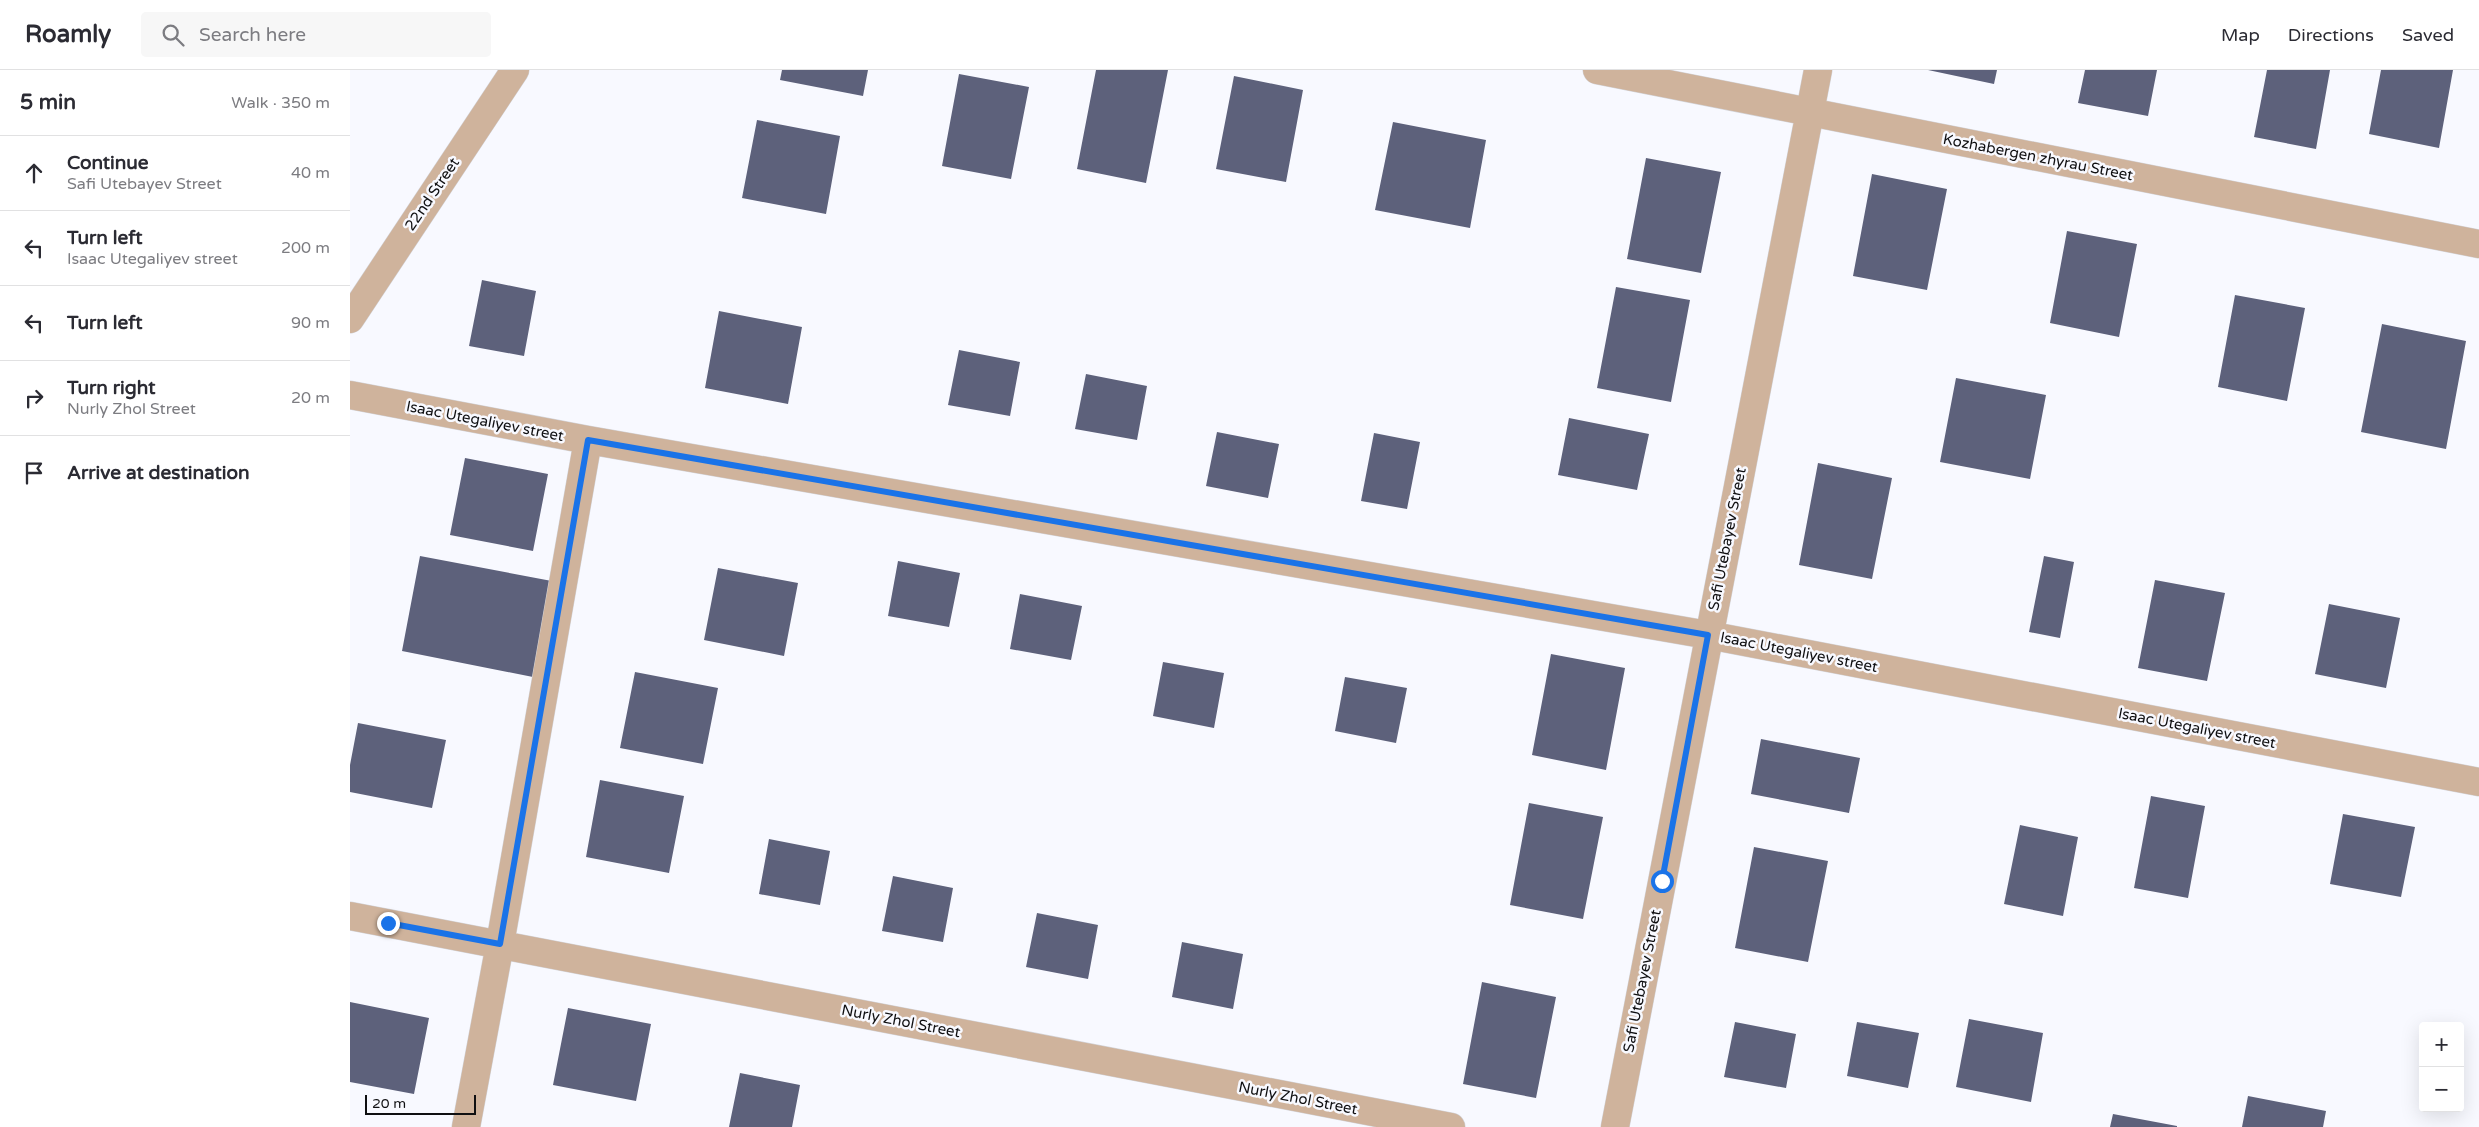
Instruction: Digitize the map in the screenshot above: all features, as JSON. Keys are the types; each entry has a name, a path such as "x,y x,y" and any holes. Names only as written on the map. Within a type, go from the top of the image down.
{"street":[{"name":"22nd Street","path":"350,318 515,70"},
{"name":"Kozhabergen zhyrau Street","path":"1597,70 2479,244"},
{"name":"Safi Utebayev Street","path":"1615,1127 1818,70"},
{"name":"Isaac Utegaliyev street","path":"350,395 588,440 1708,635 2479,782"},
{"path":"466,1127 588,440"},
{"name":"Nurly Zhol Street","path":"350,916 1451,1127"}],"building":[{"path":"782,70 868,70 863,96 780,80"},
{"path":"1096,70 1168,70 1146,183 1077,169"},
{"path":"1928,70 1997,70 1994,84"},
{"path":"2085,70 2157,70 2148,116 2078,103"},
{"path":"2267,70 2330,70 2316,149 2254,137"},
{"path":"2381,70 2453,70 2439,148 2369,134"},
{"path":"959,74 1029,87 1011,179 942,166"},
{"path":"1234,76 1303,90 1286,182 1216,169"},
{"path":"757,120 840,136 826,214 742,198"},
{"path":"1393,122 1486,140 1470,228 1375,210"},
{"path":"1646,158 1721,172 1701,273 1627,259"},
{"path":"1872,174 1947,189 1927,290 1853,276"},
{"path":"2067,231 2137,244 2119,337 2050,323"},
{"path":"482,280 536,291 524,356 469,346"},
{"path":"1616,287 1690,300 1671,402 1597,388"},
{"path":"2235,295 2305,308 2287,401 2218,387"},
{"path":"719,311 802,327 788,404 705,388"},
{"path":"2382,324 2466,341 2446,449 2361,432"},
{"path":"959,350 1020,362 1010,416 948,405"},
{"path":"1086,374 1147,386 1137,440 1075,429"},
{"path":"1956,378 2046,395 2030,479 1940,462"},
{"path":"1569,418 1649,434 1637,490 1558,475"},
{"path":"1217,432 1279,444 1268,498 1206,486"},
{"path":"1374,433 1420,442 1407,509 1361,501"},
{"path":"465,458 548,474 533,551 450,535"},
{"path":"1818,463 1892,478 1872,579 1799,565"},
{"path":"420,556 557,582 538,678 402,651"},
{"path":"2044,556 2074,562 2060,638 2029,632"},
{"path":"898,561 960,573 949,627 888,616"},
{"path":"718,568 798,583 784,656 704,640"},
{"path":"2155,580 2225,593 2207,681 2138,668"},
{"path":"1020,594 1082,606 1071,660 1010,649"},
{"path":"2329,604 2400,618 2386,688 2315,674"},
{"path":"1551,654 1625,668 1606,770 1532,755"},
{"path":"1163,662 1224,673 1214,728 1153,716"},
{"path":"635,672 718,688 703,764 620,748"},
{"path":"1345,677 1407,688 1396,743 1335,731"},
{"path":"358,723 446,740 432,808 350,792 350,765"},
{"path":"1761,739 1860,758 1849,813 1751,794"},
{"path":"600,780 684,796 669,873 586,857"},
{"path":"2151,796 2205,806 2188,898 2134,888"},
{"path":"1529,803 1603,817 1583,919 1510,905"},
{"path":"2343,814 2415,827 2401,897 2330,884"},
{"path":"2020,825 2078,837 2063,916 2004,904"},
{"path":"769,839 830,851 820,905 759,894"},
{"path":"1754,847 1828,861 1808,962 1735,948"},
{"path":"893,876 953,888 943,942 882,931"},
{"path":"1037,913 1098,925 1088,979 1026,967"},
{"path":"1182,942 1243,954 1233,1009 1172,997"},
{"path":"1482,982 1556,997 1536,1098 1463,1084"},
{"path":"350,1002 429,1018 414,1094 350,1082"},
{"path":"568,1008 651,1024 636,1101 553,1085"},
{"path":"1969,1019 2043,1033 2031,1102 1956,1087"},
{"path":"1735,1022 1796,1034 1786,1088 1724,1077"},
{"path":"1857,1022 1919,1033 1908,1088 1847,1076"},
{"path":"740,1073 800,1085 792,1127 729,1127"},
{"path":"2248,1096 2326,1111 2323,1127 2242,1127"},
{"path":"2113,1114 2177,1126 2177,1127 2110,1127"}],"route":[{"path":"388,923 500,944 588,440 1708,635 1662,881"}]}
